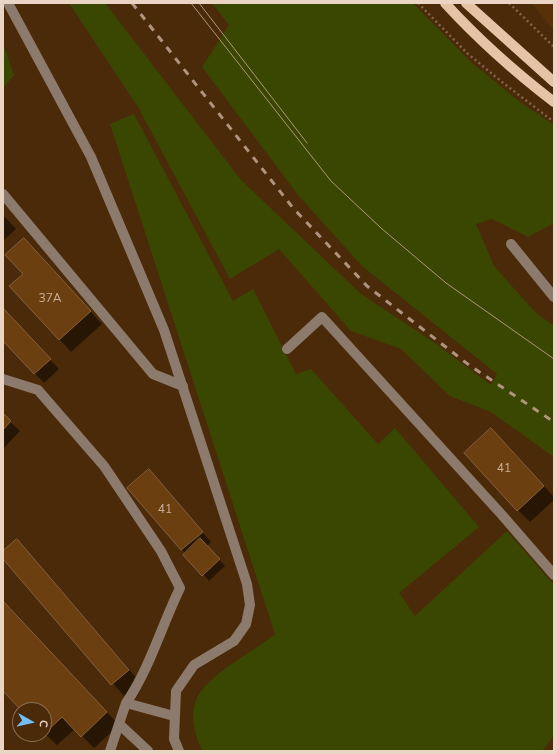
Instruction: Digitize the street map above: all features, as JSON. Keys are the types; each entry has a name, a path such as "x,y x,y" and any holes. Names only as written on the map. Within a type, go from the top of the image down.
{"main road":[{"path":"445,3 464,23 530,84 554,102"},
{"path":"466,3 554,82"}],"street":[{"path":"8,3 91,157 164,330 247,584 250,605 246,624 234,641 194,665 176,690 174,739 178,751"},
{"path":"3,194 153,374 183,386"},
{"path":"511,244 554,297"},
{"path":"287,349 322,317 502,515 554,575"},
{"path":"3,379 38,390 104,466 161,551 180,588 163,623 139,685 126,703 110,751"},
{"path":"126,703 174,716"},
{"path":"119,724 148,751"}],"path":[{"path":"418,3 467,53 554,122"},
{"path":"509,3 554,47"}],"shaded area":[{"path":"532,3 554,3 554,31"}],"green space":[{"path":"69,3 105,3 241,180 361,294 432,341 491,385 497,374 362,266 298,195 202,67 229,25 212,3 413,3 471,62 520,102 554,125 554,223 528,237 492,219 476,224 494,266 535,312 554,326 554,457 491,412 450,396 401,349 351,331 279,249 230,279 138,107"},
{"path":"3,43 14,75 3,88"},
{"path":"134,114 233,301 253,289 296,374 311,369 378,444 395,428 479,527 399,593 415,616 507,531 554,585 554,735 543,751 203,751 197,737 194,720 195,704 202,690 227,667 275,634 110,124"}],"building":[{"path":"24,238 91,311 59,340 9,286 23,274 5,255"},
{"path":"3,308 51,359 34,374 3,341"},
{"path":"3,413 11,421 3,430"},
{"path":"491,428 544,486 517,511 464,453"},
{"path":"149,469 203,532 181,550 127,488"},
{"path":"200,538 220,559 202,576 183,555"},
{"path":"17,539 129,670 111,685 3,559 3,551"},
{"path":"3,601 107,712 81,737 62,717 52,726 52,702 13,702 3,691"}],"tram line":[{"path":"191,3 331,181 381,228 446,283 554,359"},
{"path":"199,3 307,143"}],"railway":[{"path":"132,3 293,208 367,286 469,365 554,422"}]}
